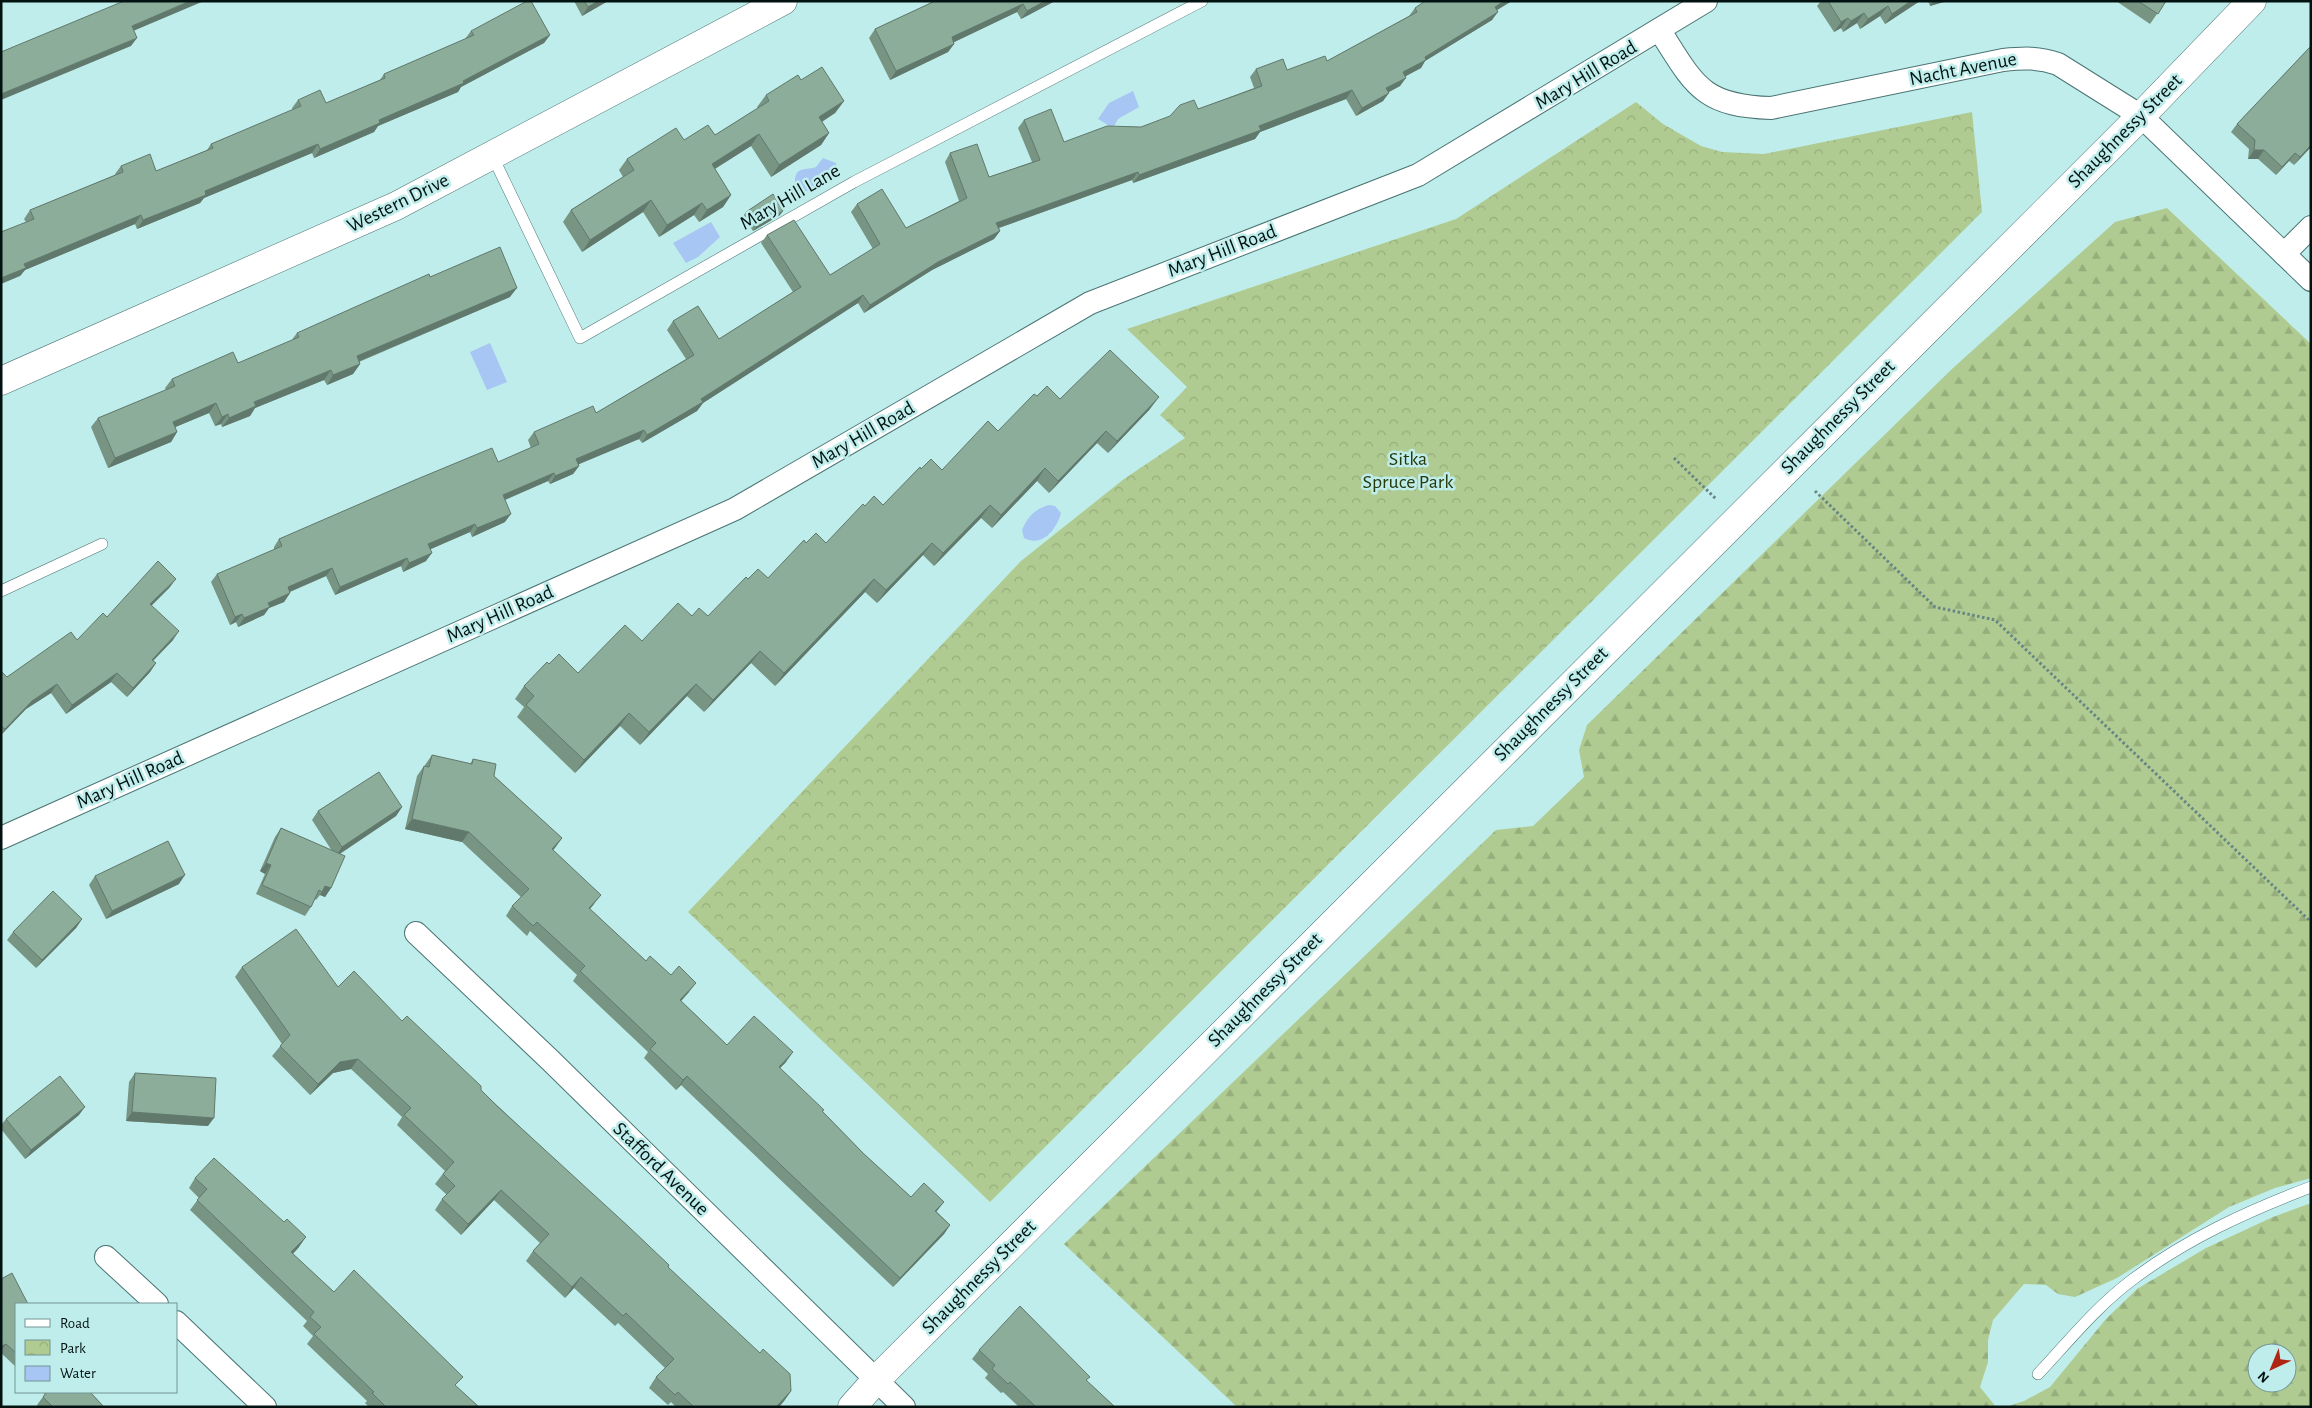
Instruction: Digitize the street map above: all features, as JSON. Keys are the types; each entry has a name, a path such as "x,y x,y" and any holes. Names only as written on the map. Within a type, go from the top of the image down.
{"main road":[{"name":"Western Drive","path":"1,381 396,206 783,1"},
{"name":"Shaughnessy Street","path":"852,1407 877,1379 2141,116 2252,1"}],"street":[{"name":"Mary Hill Road","path":"1,838 735,509 1090,303 1418,175 1660,31 1706,1"},
{"name":"Nacht Avenue","path":"1660,31 1690,77 1703,90 1719,101 1743,107 1770,108 2003,60 2028,57 2044,59 2058,64 2141,116 2311,280"},
{"path":"2284,254 2311,227"},
{"name":"Stafford Avenue","path":"416,933 549,1059 904,1407"},
{"path":"106,1257 156,1303"},
{"path":"178,1324 265,1407"}],"lane":[{"name":"Mary Hill Lane","path":"492,155 580,338 854,182 1202,1"},
{"path":"1,591 102,544"},
{"path":"2038,1374 2131,1280 2214,1228 2261,1206 2311,1186"}],"path":[{"path":"1674,458 1736,519"},
{"path":"1815,491 1936,607 1995,620 2311,922"}],"green space":[{"name":"Sitka Spruce Park","path":"1636,102 1663,124 1701,146 1722,152 1764,154 1972,112 1982,212 990,1202 688,912 1021,561 1124,479 1185,438 1160,415 1187,387 1127,329 1456,219"},
{"path":"2167,208 2311,344 2311,1178 2275,1188 2229,1207 2117,1278 2075,1297 2058,1294 2046,1285 2024,1284 1993,1320 1988,1340 1988,1362 1980,1387 1996,1407 1237,1407 1064,1244 1496,830 1533,826 1584,777 1579,750 1587,725 1953,368 2115,222"},
{"path":"2311,1203 2311,1407 2006,1407 2024,1401 2050,1387 2106,1319 2137,1289 2206,1248 2273,1217"}],"water":[{"path":"1133,91 1139,107 1118,119 1113,128 1098,119 1109,103"},
{"path":"823,158 836,163 837,171 823,186 812,191 806,191 795,185 796,175 800,170 816,167"},
{"path":"711,222 720,237 698,257 686,263 673,243"},
{"path":"490,343 507,382 487,390 470,352"},
{"path":"1049,505 1055,506 1061,513 1053,530 1048,535 1037,540 1024,538 1022,530 1029,517 1036,511"}],"building":[{"path":"124,1 190,1 132,26 137,38 1,94 1,52"},
{"path":"527,1 531,1 550,35 463,81 464,83 379,120 380,123 320,149 318,144 205,191 206,195 143,220 141,215 24,264 26,268 1,278 1,232 34,219 30,210 123,172 121,166 150,154 156,171 213,148 211,144 301,106 298,100 320,90 326,103 385,78 384,74 474,35 471,31"},
{"path":"584,1 598,1 588,7"},
{"path":"935,1 1045,1 1027,11 1023,4 952,37 954,44 896,71 875,29"},
{"path":"1425,1 1504,1 1495,7 1498,12 1425,57 1426,60 1403,72 1406,78 1386,88 1389,93 1362,108 1352,90 1259,126 1261,130 1139,175 1138,172 996,223 1000,231 938,262 870,305 863,295 701,399 703,402 647,435 644,430 576,459 579,466 555,476 554,473 503,495 511,514 477,528 475,524 428,544 432,553 409,563 407,558 340,587 332,568 288,587 290,593 268,603 270,607 244,618 242,614 235,617 217,574 282,546 279,539 415,480 492,448 498,462 539,444 534,432 593,406 596,413 694,355 673,321 698,306 719,339 801,287 767,235 794,220 830,275 880,244 857,204 882,189 906,228 967,198 950,153 977,144 989,177 1040,160 1024,120 1051,109 1064,142 1107,126 1141,127 1170,116 1180,105 1194,100 1198,109 1262,86 1256,69 1283,59 1287,70 1325,56 1327,61 1417,12 1415,8"},
{"path":"1828,1 1911,1 1892,14 1888,6 1868,19 1864,13 1851,21 1848,18 1841,22"},
{"path":"2138,1 2166,1 2158,14"},
{"path":"2311,46 2311,145 2300,157 2295,153 2282,167 2264,150 2254,150 2255,140 2237,124"},
{"path":"822,67 844,101 819,117 829,133 779,165 759,134 712,164 731,195 707,210 702,203 667,225 651,200 590,240 571,210 634,170 627,159 676,128 684,140 708,125 715,135 769,101 766,95 798,75 801,80"},
{"path":"773,194 783,211 756,227 746,212"},
{"path":"500,247 517,288 357,356 360,364 333,375 331,370 254,402 256,406 229,418 228,414 222,417 216,403 173,422 177,432 115,458 98,418 175,386 172,379 233,352 238,363 299,337 297,333 429,274 430,277"},
{"path":"1110,350 1159,397 1117,441 1106,431 1058,481 1045,468 1001,515 990,505 943,553 932,543 886,590 874,579 784,673 760,651 713,700 696,684 649,732 629,713 584,760 526,705 534,696 524,686 547,662 549,664 559,654 578,673 625,625 642,641 678,603 692,616 699,608 708,616 746,577 748,579 758,569 768,578 804,540 806,543 816,533 826,543 863,504 865,506 874,496 883,505 920,467 921,469 931,459 942,470 988,421 998,431 1034,394 1037,396 1047,386 1060,399"},
{"path":"158,561 176,579 150,604 179,631 152,660 156,663 133,688 117,673 72,705 57,684 32,701 5,729 1,726 1,671 7,677 71,632 77,640 103,613 107,617"},
{"path":"432,755 472,764 473,759 496,764 494,776 562,838 552,849 601,895 589,908 646,961 650,956 671,975 679,966 696,983 680,1000 727,1045 754,1016 793,1052 779,1067 824,1110 822,1111 864,1154 911,1197 924,1183 944,1202 935,1211 950,1225 900,1278 687,1076 683,1080 650,1049 656,1043 580,971 585,966 537,922 533,926 512,906 529,889 469,832 412,819 424,766 429,767"},
{"path":"379,772 402,807 342,847 318,811"},
{"path":"281,828 345,856 331,888 325,886 322,892 319,890 311,907 262,885 271,865 266,863"},
{"path":"168,841 185,875 112,911 95,876"},
{"path":"53,891 82,919 42,960 13,932"},
{"path":"296,929 338,987 354,971 402,1021 407,1016 481,1086 481,1090 497,1106 629,1227 669,1265 668,1267 760,1353 763,1349 790,1374 791,1391 776,1407 694,1407 678,1392 675,1395 656,1377 674,1359 626,1313 623,1316 581,1277 572,1287 533,1251 549,1234 501,1190 468,1224 442,1199 455,1186 443,1174 454,1162 404,1115 411,1108 358,1059 340,1062 318,1084 280,1046 290,1035 242,967"},
{"path":"135,1073 216,1078 214,1118 132,1112"},
{"path":"60,1076 85,1107 31,1150 6,1119"},
{"path":"214,1158 284,1222 287,1219 306,1237 291,1252 334,1292 354,1270 463,1377 455,1385 479,1407 386,1407 372,1393 374,1392 314,1334 321,1327 310,1317 314,1312 197,1200 207,1189 195,1178"},
{"path":"12,1273 27,1303 15,1303 15,1352 6,1344 2,1346 1,1343 1,1279"},
{"path":"1020,1306 1090,1377 1086,1380 1115,1407 1036,1407 1010,1382 1008,1384 992,1369 995,1365 979,1350"},
{"path":"46,1393 91,1393 104,1407 53,1407 43,1397"}]}
